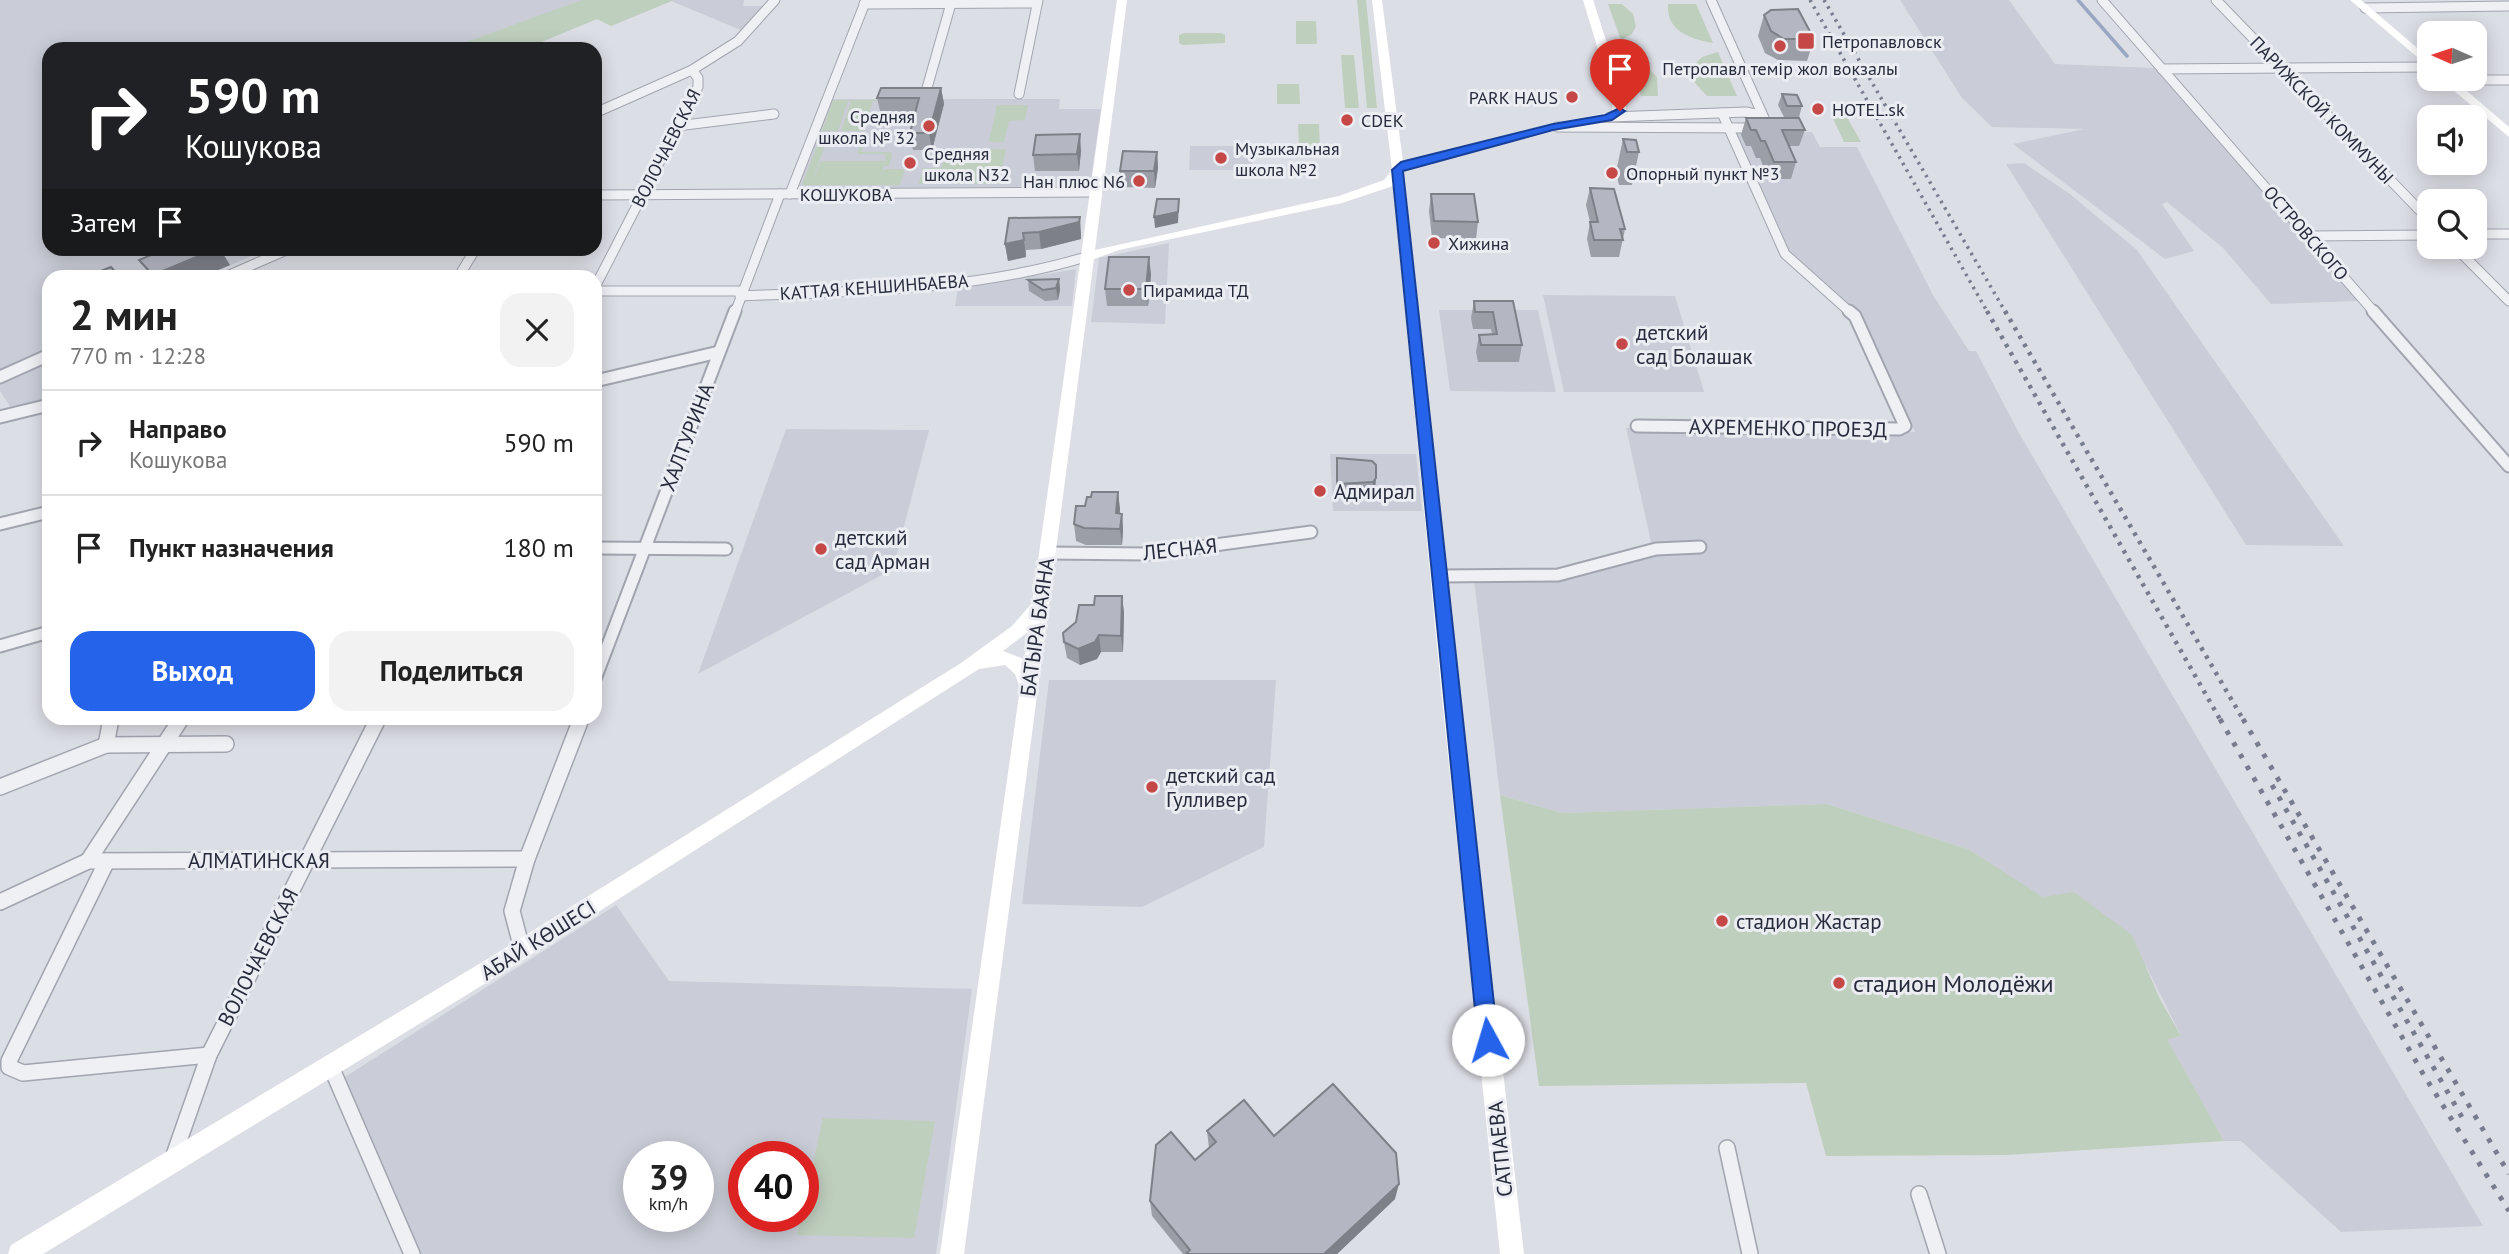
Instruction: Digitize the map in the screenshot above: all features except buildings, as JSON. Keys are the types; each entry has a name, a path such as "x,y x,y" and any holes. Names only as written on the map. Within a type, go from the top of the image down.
{"street":[{"name":"ВОЛОЧАЕВСКАЯ","path":"602,275 699,82 692,70 743,37 775,0"},
{"name":"БАТЫРА БАЯНА","path":"952,1254 1122,0"},
{"name":"САТПАЕВА","path":"1377,0 1398,170 1438,576 1512,1254"},
{"path":"1711,0 1766,120"},
{"name":"ОСТРОВСКОГО","path":"2102,0 2509,466"},
{"name":"ПАРИЖСКОЙ КОММУНЫ","path":"2216,0 2417,208"},
{"path":"2355,0 2417,54"},
{"path":"1589,1 1617,108"},
{"path":"865,2 1037,2 1019,94"},
{"name":"ХАЛТУРИНА","path":"602,662 741,293 865,2"},
{"path":"925,95 951,2"},
{"path":"2365,8 2509,6"},
{"path":"2162,69 2417,65"},
{"path":"602,110 692,70"},
{"path":"2487,80 2509,80"},
{"path":"2460,91 2509,134"},
{"path":"1617,108 1648,113 1755,113 1766,120"},
{"path":"1090,247 1116,247 1342,199 1370,191 1391,181 1405,165 1617,108 1631,108 1648,113"},
{"name":"АХРЕМЕНКО ПРОЕЗД","path":"1637,426 1899,429 1905,426 1855,316 1785,254 1722,113"},
{"path":"677,126 774,114"},
{"path":"1553,127 1760,128 1766,120"},
{"path":"1370,191 1391,190 1400,199"},
{"name":"КОШУКОВА","path":"602,195 1097,192"},
{"path":"1342,199 1374,197 1385,201 1402,228"},
{"path":"2487,234 2509,234"},
{"path":"2309,236 2417,235"},
{"name":"КАТТАЯ КЕНШИНБАЕВА","path":"602,289 741,293 946,286 1047,268 1090,247"},
{"path":"241,270 273,256"},
{"path":"2467,259 2509,302"},
{"path":"602,380 719,352"},
{"path":"0,377 42,358"},
{"path":"0,417 42,407"},
{"path":"0,524 42,515"},
{"name":"ЛЕСНАЯ","path":"1047,553 1148,554 1311,532"},
{"path":"1438,576 1558,575 1656,549 1700,547"},
{"path":"602,548 726,549"},
{"name":"АБАЙ КӨШЕСІ","path":"20,1254 332,1069 967,668 1018,631 1040,605"},
{"path":"0,646 42,634"},
{"path":"967,668 994,658 1015,661 1024,669 1029,690"},
{"path":"106,745 110,725"},
{"path":"88,861 177,725"},
{"name":"ВОЛОЧАЕВСКАЯ","path":"170,1165 209,1055 374,725"},
{"path":"522,949 512,917 527,859 578,725"},
{"path":"0,787 106,745 226,744"},
{"name":"АЛМАТИНСКАЯ","path":"0,902 88,861 527,859"},
{"path":"107,861 9,1061 9,1067 23,1073 209,1055"},
{"path":"332,1069 412,1254"},
{"path":"1727,1148 1750,1254"},
{"path":"1919,1194 1938,1254"}],"shaded area":[{"path":"0,0 744,0 743,6 766,6 743,31 671,1 611,26 597,19 541,42 42,42 42,256 251,256 220,270 42,270 42,353 0,372"},
{"path":"1900,0 2009,0 2055,64 2156,68 2359,301 2271,304 2223,248 2167,202 2162,204 2194,251 2165,259 2013,144 2084,129 1992,127 1962,98"},
{"name":"Средняя школа N32","path":"831,99 1060,99 1059,109 1101,109 1090,186 797,189"},
{"path":"1736,132 1812,132 1820,147 1857,147 1933,295 1969,351 1976,351 2019,433 2483,1226 2341,1232 2241,1141 2224,1141 2166,1038 2181,1036 2146,966 1968,849 1827,804 1562,813 1500,795 1474,580 1561,580 1654,556 1626,428 1915,432 1863,317 1790,252"},
{"name":"Музыкальная школа №2","path":"1190,146 1252,146 1252,170 1189,170"},
{"path":"2024,163 2070,194 2137,250 2344,546 2246,545 2006,164"},
{"path":"1169,243 1165,324 1091,322 1099,258"},
{"path":"1076,269 1072,306 955,306 958,289"},
{"name":"детский сад Болашак","path":"1543,295 1675,296 1704,392 1564,392"},
{"path":"1439,310 1538,310 1556,392 1450,391"},
{"path":"42,362 42,401 11,408 0,391 0,381"},
{"name":"детский сад Арман","path":"786,429 929,430 893,569 698,674"},
{"path":"1330,454 1416,454 1422,511 1333,511"},
{"name":"детский сад Гулливер","path":"1049,680 1276,680 1264,847 1142,907 1022,904"},
{"path":"616,905 669,981 972,989 936,1254 416,1254 337,1082"}],"green space":[{"path":"582,0 674,0 611,26 597,19 541,42 466,42"},
{"path":"1357,0 1366,0 1377,108 1367,108"},
{"path":"1608,4 1622,4 1633,14 1636,26 1632,34 1621,40"},
{"path":"1668,4 1696,4 1713,43 1688,36 1675,27 1668,13"},
{"path":"1296,21 1316,21 1317,44 1296,44"},
{"path":"1221,33 1225,35 1225,43 1183,45 1179,43 1179,35"},
{"path":"1718,52 1737,96 1707,96 1695,83 1692,67 1702,57"},
{"path":"1341,55 1354,55 1359,108 1345,108"},
{"path":"1626,55 1643,63 1657,77 1658,96 1641,96"},
{"path":"1277,84 1299,84 1300,104 1277,104"},
{"path":"833,100 990,100 873,101 863,131 841,131 851,101 848,101 838,131 822,131"},
{"path":"997,105 1028,105 1025,120 1009,121 1004,142 989,142"},
{"path":"1830,112 1844,112 1861,142 1844,142"},
{"path":"1298,124 1319,124 1320,148 1299,148"},
{"path":"821,135 862,135 860,140 827,140 813,180 821,161 886,161 885,154 857,154 861,143 864,143 861,152 892,154 889,166 884,166 880,180 884,169 905,169 900,185 802,185"},
{"path":"991,149 1006,149 999,184 919,184 923,168 941,168 945,155 989,155"},
{"name":"стадион Молодёжи","path":"1500,795 1562,813 1827,804 1968,849 2043,897 2074,892 2132,935 2160,999 2181,1036 2167,1039 2224,1141 2007,1155 1826,1156 1806,1083 1539,1086"},
{"path":"823,1118 935,1121 914,1238 797,1235 798,1232 819,1232 818,1141"}],"waterway":[{"path":"2078,0 2127,56"}],"railway":[{"path":"1810,0 1988,313"},
{"path":"1824,0 2006,313"},
{"path":"1987,311 2221,721"},
{"path":"2005,311 2244,721"},
{"path":"2220,719 2422,1072 2509,1211"},
{"path":"2243,719 2509,1174"},
{"path":"2272,785 2463,1119"}],"place":[{"name":"Петропавловск","path":"1806,41"},
{"name":"Петропавл темір жол вокзалы","path":"1780,46"},
{"name":"PARK HAUS","path":"1572,97"},
{"name":"HOTEL.sk","path":"1818,109"},
{"name":"CDEK","path":"1347,120"},
{"name":"Средняя школа № 32","path":"929,126"},
{"name":"Музыкальная школа №2","path":"1221,158"},
{"name":"Средняя школа N32","path":"910,163"},
{"name":"Опорный пункт №3","path":"1612,173"},
{"name":"Нан плюс N6","path":"1139,181"},
{"name":"Хижина","path":"1434,243"},
{"name":"Пирамида ТД","path":"1129,290"},
{"name":"детский сад Болашак","path":"1622,344"},
{"name":"Адмирал","path":"1320,491"},
{"name":"детский сад Арман","path":"821,549"},
{"name":"детский сад Гулливер","path":"1152,787"},
{"name":"стадион Жастар","path":"1722,921"},
{"name":"стадион Молодёжи","path":"1839,983"}],"route":[{"path":"1488,1040 1402,232 1398,170 1405,165 1553,127 1608,117 1620,111"}]}
